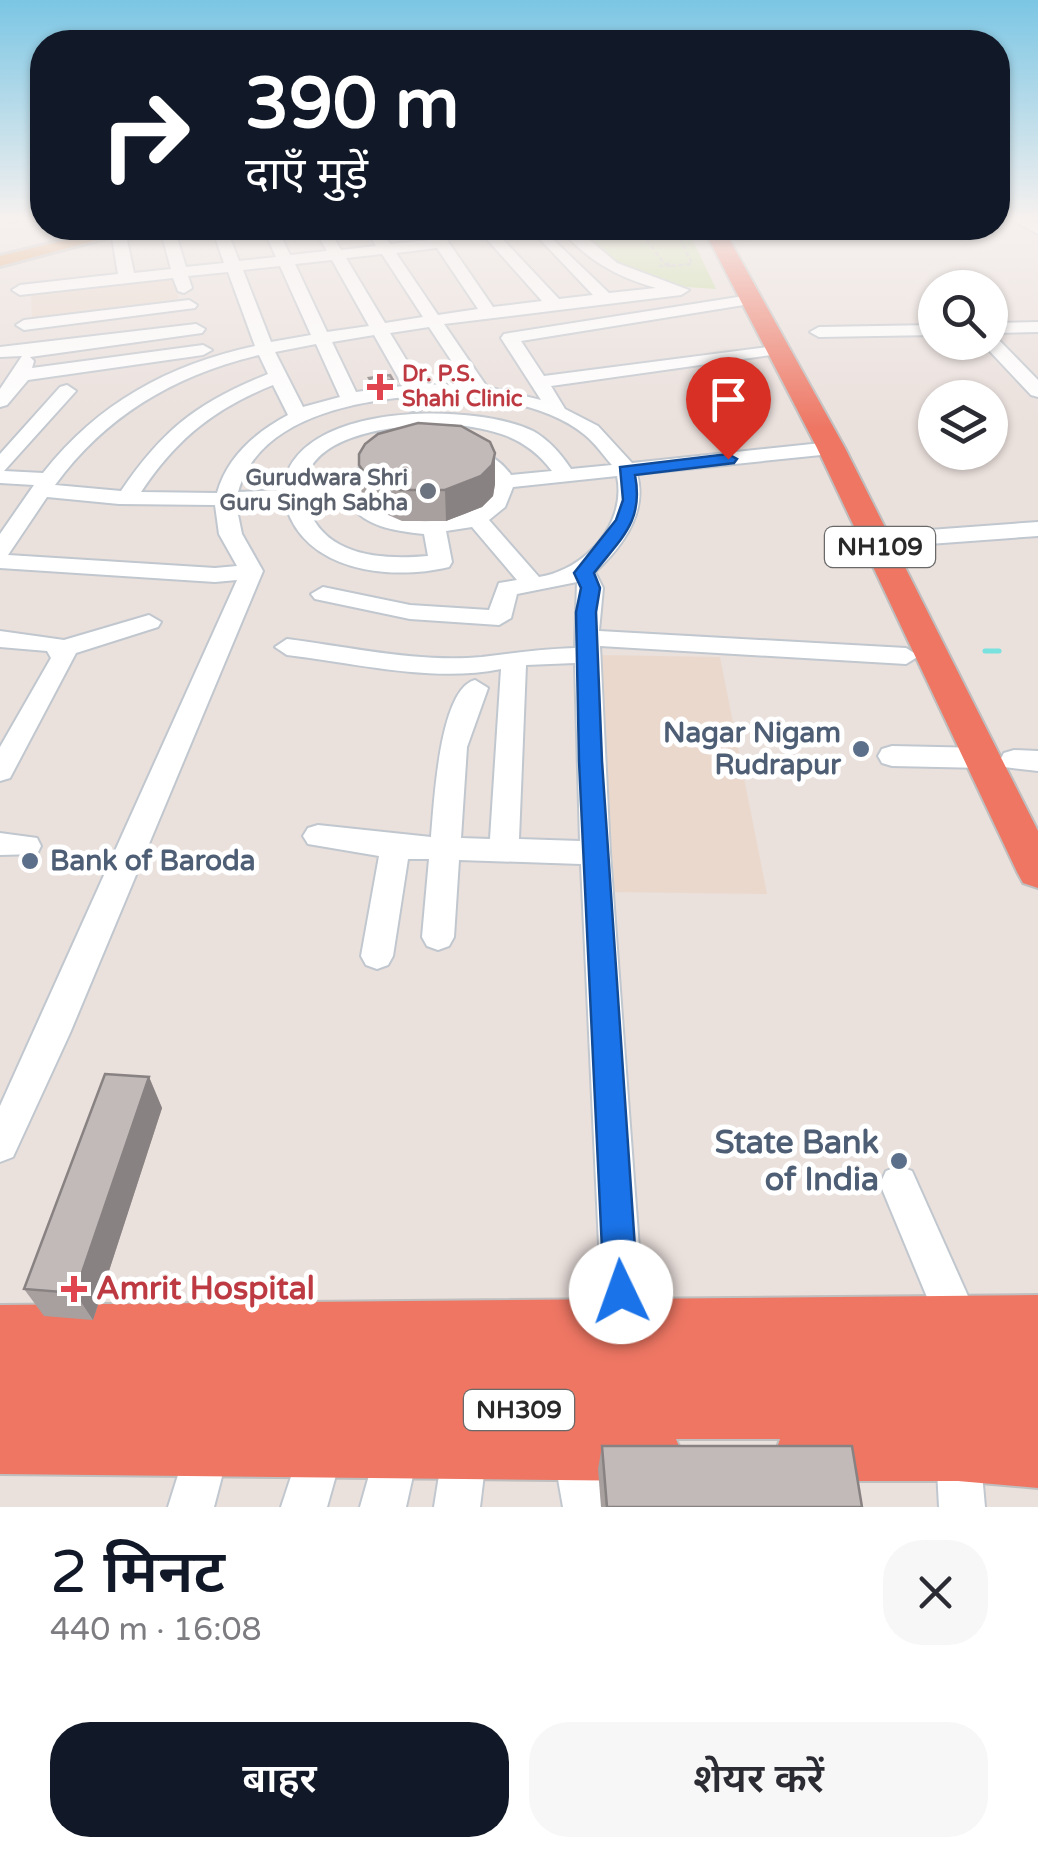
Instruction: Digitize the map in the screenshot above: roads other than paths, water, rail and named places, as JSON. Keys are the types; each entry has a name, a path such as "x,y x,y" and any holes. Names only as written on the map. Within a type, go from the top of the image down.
{"highway":[{"name":"NH109","path":"750,287 778,348 842,448"},
{"name":"NH109","path":"755,301 842,448 1012,760 1038,872"},
{"name":"NH109","path":"873,507 902,538 1038,810"},
{"path":"0,1444 212,1427 322,1448 397,1448 461,1479 580,1479 850,1469 960,1411 1038,1323"},
{"path":"0,1334 59,1348"},
{"name":"NH309","path":"0,1362 59,1348 624,1344 960,1411 1038,1364"},
{"name":"NH309","path":"0,1406 212,1427 960,1411 1038,1416"},
{"path":"960,1411 1038,1456"}],"street":[{"path":"0,401 22,375 26,350 20,290 44,287"},
{"path":"184,287 208,356"},
{"path":"243,287 266,349 297,415"},
{"path":"299,287 350,400"},
{"path":"357,287 415,390 422,449"},
{"path":"413,287 481,392"},
{"path":"486,287 489,313"},
{"path":"536,287 554,304"},
{"path":"584,287 605,298"},
{"path":"22,375 266,349 650,288 755,301"},
{"path":"556,408 510,338 755,301"},
{"path":"24,325 189,305"},
{"path":"1008,328 1038,327"},
{"path":"0,352 196,329"},
{"path":"818,332 918,330"},
{"path":"538,382 778,348"},
{"path":"0,550 85,434 116,410 208,356"},
{"path":"1008,360 1038,391"},
{"path":"127,498 158,448 199,412 226,396 279,376"},
{"path":"252,571 236,550 224,520 224,499 232,478 256,439 297,415 350,400 415,390 481,392 556,408 588,424 611,444 626,470 632,500 624,520 584,573 534,586 507,588 500,618 445,618 383,610 322,594"},
{"path":"0,466 67,391"},
{"path":"434,528 441,562 390,565 352,560 312,534 297,514 292,496 296,475 316,449 347,434 418,418 489,424 522,434 542,447 566,476"},
{"path":"503,482 842,448"},
{"path":"422,449 466,453 484,460 503,482 502,496 476,518 434,528 394,526 372,518 358,506 352,492 355,480 365,468 380,459 422,449"},
{"path":"0,478 127,498 224,499 352,492"},
{"path":"476,518 534,586"},
{"path":"902,538 1038,529"},
{"path":"0,561 215,574 252,571"},
{"path":"0,1145 54,1033 252,571"},
{"path":"584,573 591,588 586,612 595,853 624,1344"},
{"path":"0,639 51,644 63,649 149,622"},
{"path":"287,648 426,664 481,665 587,647 906,656"},
{"path":"0,771 64,658 63,649"},
{"path":"504,849 514,658"},
{"path":"438,937 453,747 476,688"},
{"path":"892,756 1012,760"},
{"path":"318,836 395,847 595,853"},
{"path":"377,956 395,847"},
{"path":"900,1184 960,1411"},
{"path":"191,1507 212,1427"},
{"path":"304,1507 322,1448"},
{"path":"383,1507 397,1448"}],"waterway":[{"path":"985,651 999,651"}],"place":[{"name":"Dr. P.S. Shahi Clinic","path":"380,387"},
{"name":"Gurudwara Shri Guru Singh Sabha","path":"428,491"},
{"name":"Nagar Nigam Rudrapur","path":"861,749"},
{"name":"Bank of Baroda","path":"30,861"},
{"name":"State Bank of India","path":"899,1161"},
{"name":"Amrit Hospital","path":"74,1289"}]}
